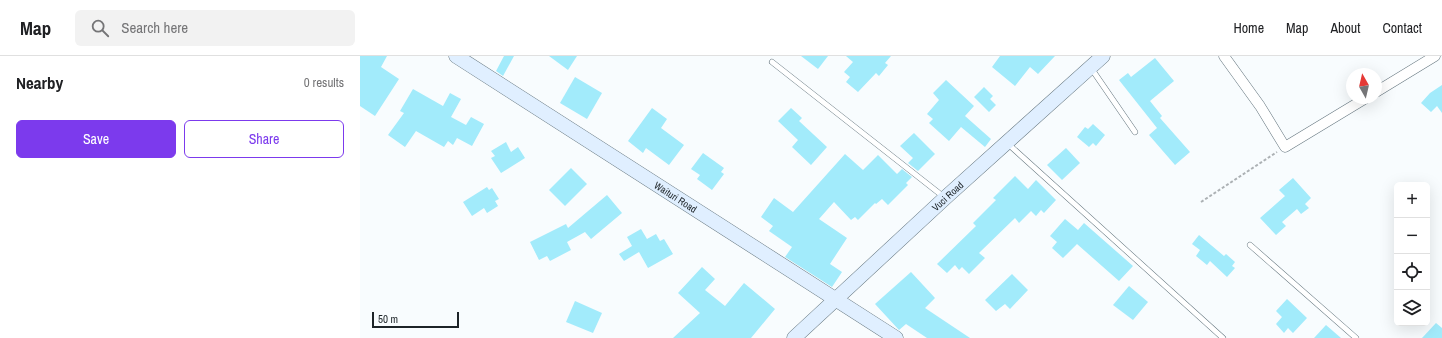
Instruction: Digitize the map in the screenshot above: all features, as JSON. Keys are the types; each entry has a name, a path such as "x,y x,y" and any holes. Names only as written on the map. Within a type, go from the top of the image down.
{"main road":[{"name":"Waituri Road","path":"456,56 896,338"},
{"name":"Vuci Road","path":"794,338 945,198 1102,56"}],"street":[{"path":"1224,56 1260,106 1285,147 1356,104"},
{"path":"1382,88 1435,56"}],"lane":[{"path":"772,62 945,198"},
{"path":"1090,67 1135,132"},
{"path":"1007,143 1223,338"},
{"path":"1250,245 1356,338"}],"path":[{"path":"1201,202 1285,147"}],"building":[{"path":"360,56 387,56 381,67 399,79 375,116 360,106"},
{"path":"504,56 514,56 503,76 496,71"},
{"path":"549,56 577,56 568,70"},
{"path":"801,56 828,56 818,69"},
{"path":"846,56 891,56 885,63 888,65 879,76 876,73 858,92 846,82 850,77 844,72 853,62"},
{"path":"1000,56 1055,56 1038,74 1030,67 1015,86 992,67"},
{"path":"1155,58 1174,81 1150,101 1162,116 1160,118 1190,152 1175,165 1149,135 1157,128 1119,80 1128,73 1131,77"},
{"path":"575,77 602,93 587,119 560,103"},
{"path":"946,80 974,106 965,116 991,139 985,147 961,127 949,141 929,123 933,119 927,114 939,100 933,93"},
{"path":"1442,85 1442,113 1437,106 1431,112 1421,103 1430,93"},
{"path":"984,87 993,96 990,99 996,105 989,112 974,97"},
{"path":"413,89 443,106 450,93 461,99 451,117 466,125 471,117 484,124 472,146 457,138 453,145 448,141 444,147 416,131 405,147 388,135 404,113 400,111"},
{"path":"652,108 667,119 661,128 684,145 669,165 646,148 643,153 628,141"},
{"path":"791,108 802,118 799,121 827,147 811,165 792,147 798,140 778,121"},
{"path":"1093,124 1105,135 1096,146 1093,143 1089,147 1077,137 1085,127 1088,129"},
{"path":"914,133 935,154 918,171 908,163 913,158 900,146"},
{"path":"506,142 511,152 518,147 525,158 501,173 491,158 495,156 491,151"},
{"path":"1066,148 1080,163 1062,180 1047,165"},
{"path":"703,153 724,168 721,172 724,174 712,190 697,179 700,175 691,169"},
{"path":"845,154 863,170 878,155 897,174 902,169 912,177 906,183 908,185 888,205 882,199 876,204 875,203 858,220 855,217 851,220 834,202 819,219 847,238 830,264 842,272 832,287 785,257 792,247 769,231 773,226 761,217 774,198 793,212"},
{"path":"571,168 587,184 565,206 549,190"},
{"path":"1015,176 1028,189 1036,180 1056,200 1044,213 1041,210 1036,216 1031,211 1019,223 1015,218 979,253 985,258 969,274 962,267 959,270 955,265 947,273 937,264 976,226 973,223 996,200 993,198"},
{"path":"1293,178 1311,198 1305,204 1309,208 1301,214 1297,209 1282,222 1286,226 1276,235 1260,218 1285,196 1279,190"},
{"path":"487,187 489,190 492,188 499,199 495,201 498,206 487,213 484,208 472,216 463,202"},
{"path":"607,195 622,213 591,239 585,232 567,242 571,250 550,261 547,256 539,260 530,242 566,224 568,228"},
{"path":"1065,219 1078,230 1084,223 1133,266 1119,281 1077,244 1063,258 1052,248 1057,242 1050,236"},
{"path":"641,229 647,239 656,234 660,241 664,239 673,254 648,268 639,252 624,261 619,254 632,246 627,237"},
{"path":"1199,235 1224,256 1226,254 1235,262 1232,266 1235,268 1227,277 1210,261 1207,265 1196,256 1200,250 1192,244"},
{"path":"702,267 715,279 705,290 725,306 744,283 775,309 751,338 673,338 700,313 678,293"},
{"path":"911,272 935,298 925,308 970,338 927,338 906,324 899,330 875,304"},
{"path":"1012,274 1028,290 1010,309 1005,304 996,311 985,300"},
{"path":"1129,286 1148,302 1133,320 1113,305"},
{"path":"1287,299 1307,318 1293,333 1288,328 1284,333 1276,324 1282,317 1276,311"},
{"path":"575,301 602,313 593,333 566,322"},
{"path":"1436,323 1442,328 1442,338 1422,338"},
{"path":"1326,325 1341,338 1314,338"}]}
